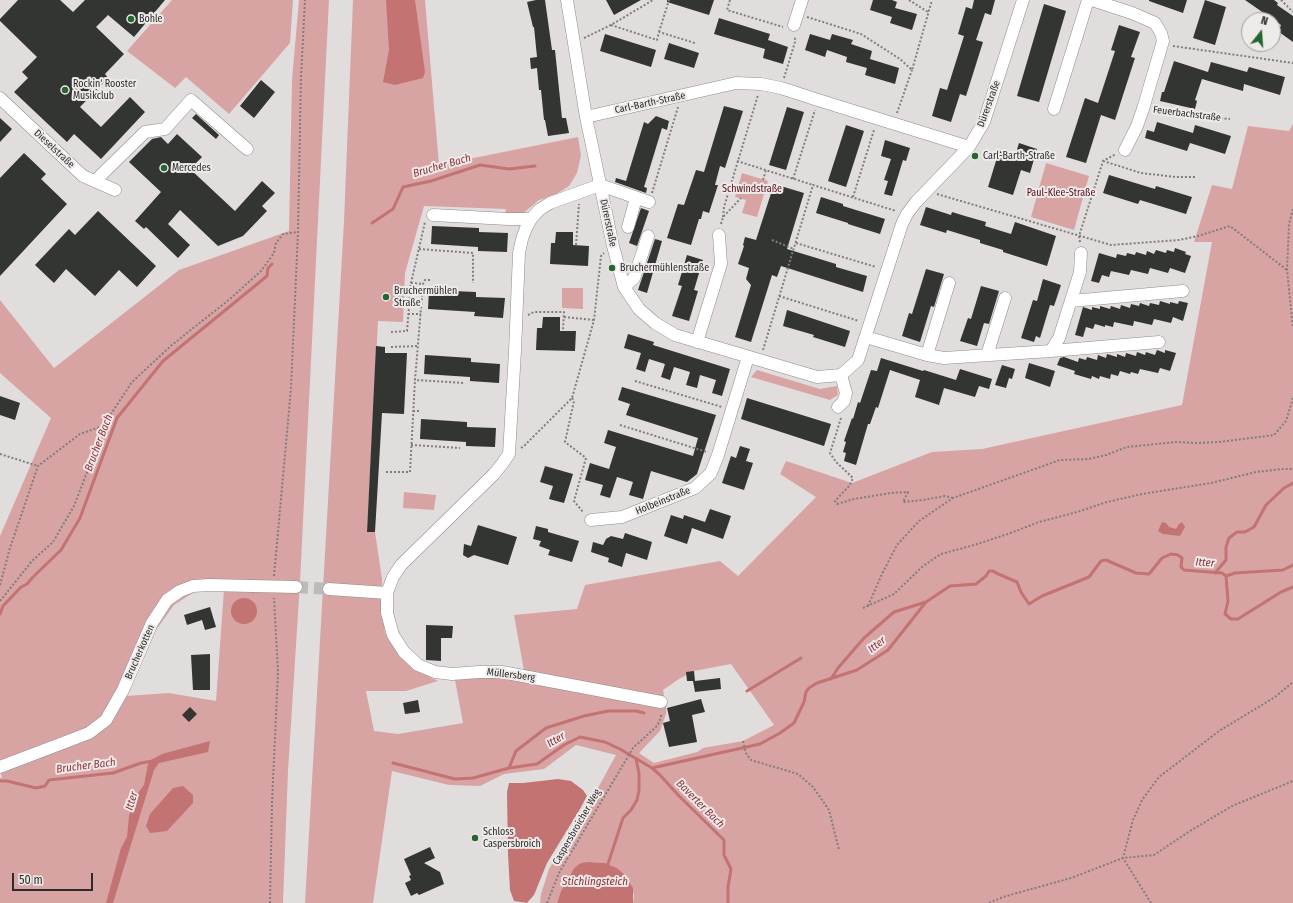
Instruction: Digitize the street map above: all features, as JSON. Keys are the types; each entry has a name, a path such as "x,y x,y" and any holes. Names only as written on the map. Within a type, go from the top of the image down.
{"street":[{"name":"Dürerstraße","path":"567,0 586,117 613,246 624,287 639,309 655,323 675,335 817,377 842,375 858,360 902,224 907,214 926,191 969,147 984,122 1023,0"},
{"path":"796,19 802,0"},
{"path":"1054,109 1088,0"},
{"name":"Feuerbachstraße","path":"1092,0 1132,13 1156,23 1161,33 1162,41 1143,109 1137,126 1125,150"},
{"name":"Carl-Barth-Straße","path":"586,117 736,83 761,84 781,88 969,147"},
{"name":"Dieselstraße","path":"0,98 83,176 115,190"},
{"path":"95,181 145,132 165,129 191,100 247,149"},
{"path":"329,589 387,594 393,577 401,564 494,474 509,454 519,253 522,239 531,219 539,210 550,203 600,185 649,202"},
{"path":"628,227 636,198"},
{"path":"432,214 531,219"},
{"path":"697,342 721,264 719,235"},
{"path":"624,287 634,278 648,236"},
{"path":"1051,351 1059,338 1080,272 1081,253"},
{"path":"927,355 949,283"},
{"path":"1071,301 1183,291"},
{"path":"987,355 1005,298"},
{"path":"866,337 927,355 944,358 1159,342"},
{"name":"Holbeinstraße","path":"591,520 622,517 695,488 711,473 748,357"},
{"path":"838,407 844,401 846,394 842,375"},
{"name":"Brucherkotten","path":"0,767 89,733 106,720 123,690 152,623 167,600 180,591 193,586 209,585 273,585 296,587"},
{"name":"Müllersberg","path":"387,594 387,613 393,635 404,652 418,665 435,672 452,674 502,672 661,702"}],"path":[{"path":"270,903 272,803 278,672 273,585 291,388 298,232 301,77 305,0"},
{"path":"593,34 653,0"},
{"path":"611,25 657,40 669,0"},
{"path":"730,0 727,10 786,28 796,19"},
{"path":"909,0 928,12"},
{"path":"893,124 912,70 932,0"},
{"path":"1282,0 1293,12"},
{"path":"796,19 861,34 900,59 912,70"},
{"path":"781,88 795,42 796,19"},
{"path":"660,32 695,43"},
{"path":"1161,45 1293,63"},
{"path":"719,235 724,207 761,84"},
{"path":"649,202 682,96"},
{"path":"793,179 818,100"},
{"name":"Feuerbachstraße","path":"1143,109 1230,119"},
{"path":"853,197 878,119"},
{"path":"1081,253 1079,236 1102,161 1125,150"},
{"path":"737,161 907,214"},
{"path":"1102,161 1141,173 1176,177 1195,177"},
{"path":"763,180 766,170"},
{"path":"764,347 813,185"},
{"path":"926,191 1111,245 1179,240 1230,226 1287,270"},
{"path":"576,246 579,193"},
{"path":"723,216 741,198"},
{"path":"1293,209 1290,224 1287,270 1293,328"},
{"path":"392,332 407,331 412,283 419,249 427,215 432,214"},
{"path":"0,601 32,561 53,542 64,524 74,506 100,439 103,426 132,382 173,344 230,299 261,271 274,253 276,243 283,234 298,232"},
{"path":"772,240 794,249"},
{"path":"796,243 887,270"},
{"path":"509,454 524,446 572,398 594,320 600,256 613,246"},
{"path":"419,249 473,253 472,283"},
{"path":"386,472 410,472 417,346 423,284 425,280 430,280"},
{"path":"412,283 423,284"},
{"path":"779,296 870,324"},
{"path":"517,316 525,316 534,312 564,312 563,331"},
{"path":"408,314 420,314"},
{"path":"564,317 594,320"},
{"path":"391,346 417,346"},
{"path":"415,380 465,383"},
{"path":"635,381 732,410"},
{"path":"572,398 574,402 565,442 586,458 574,501 591,520"},
{"path":"868,606 897,545 919,521 953,498 1060,460 1089,459 1106,455 1127,447 1176,442 1219,442 1274,435 1286,421 1293,398"},
{"path":"838,407 841,416 830,453 836,462 853,478 850,485 835,501 837,504 854,499 908,492 903,502 945,496 953,498"},
{"path":"413,411 420,411"},
{"path":"620,425 718,455"},
{"path":"0,585 10,548 38,466 80,434 103,426"},
{"path":"411,445 460,448"},
{"path":"0,454 38,466"},
{"path":"863,608 894,594 923,566 941,554 1008,534 1039,522 1074,513 1107,502 1142,494 1211,483 1256,472 1293,469"},
{"path":"1150,903 1123,858 1133,820 1138,808 1160,777 1219,731 1275,696 1293,682"},
{"name":"Caspersbroicher Weg","path":"547,903 559,873 633,748 657,726 661,717 661,702"},
{"path":"743,741 746,753 751,760 798,774 813,787 829,810 839,850"},
{"path":"989,903 1071,878 1123,858 1154,855 1232,806 1293,780"}],"green space":[{"path":"172,0 293,0 290,43 229,114 186,77 175,88 127,51"},
{"path":"299,0 329,0 300,582 288,771 283,903 0,903 0,778 2,778 0,769 0,536 51,418 0,373 0,300 54,368 179,270 289,231 292,80","holes":["199,589 224,589 216,701 169,693 126,696 156,630 174,605"]},
{"path":"353,0 425,0 439,165 578,137 581,155 577,173 569,186 555,195 539,200 520,216 505,216 506,209 424,206 405,273 403,322 378,321 367,532 375,532 382,579 382,603 385,633 398,653 413,669 438,681 406,691 366,691 374,731 398,734 463,723 455,680 493,677 526,682 514,615 577,609 585,585 720,561 738,576 816,497 780,474 786,461 852,483 932,452 982,449 1182,405 1212,242 1194,242 1212,185 1232,189 1248,126 1289,131 1293,124 1293,903 633,903 634,895 629,880 624,874 617,868 605,863 589,862 574,868 561,891 557,903 540,903 541,894 549,869 587,808 616,755 576,745 544,769 504,774 480,786 449,785 392,771 373,903 305,903 344,221","holes":["731,664 774,725 743,741 703,748 697,752 654,763 639,753 660,731 666,714 663,690 694,671"]},
{"name":"Paul-Klee-Straße","path":"1046,163 1089,176 1074,230 1031,217"},
{"name":"Schwindstraße","path":"742,173 768,181 757,217 742,213 746,200 735,197"},
{"path":"562,288 583,288 583,309 562,308"},
{"path":"757,370 820,389 837,386 838,395 830,400 751,377"},
{"path":"404,492 436,495 434,510 403,508"}],"water":[{"path":"386,0 415,0 425,72 423,78 395,85 383,82 389,50"},
{"path":"1162,522 1166,523 1169,527 1176,529 1182,522 1185,527 1180,536 1163,534 1158,531"},
{"path":"244,598 253,602 257,611 253,620 244,624 235,620 231,611 235,602"},
{"path":"210,741 208,752 159,763 154,770 113,903 106,903 121,848 127,837 129,816 135,797 144,785 148,764 151,760 162,754"},
{"path":"558,779 571,781 583,790 587,796 547,863 534,895 527,903 514,901 510,890 508,854 507,792 509,783"},
{"path":"183,786 193,795 193,803 167,831 150,833 146,826 150,814 173,788"},
{"name":"Stichlingsteich","path":"581,863 605,863 617,868 624,874 633,888 633,903 557,903 561,891 574,868"}],"building":[{"path":"18,0 60,0 73,12 85,0 165,0 134,37 108,15 96,27 124,54 105,74 108,78 80,107 101,127 130,97 145,112 101,159 74,134 67,142 14,92 28,78 22,72 37,57 0,21 0,19"},
{"path":"545,0 552,50 555,50 562,118 566,118 569,133 548,136 544,120 541,90 539,90 537,68 531,69 530,58 537,57 534,27 527,2"},
{"path":"606,0 641,0 614,15"},
{"path":"667,0 714,0 709,15 667,2"},
{"path":"873,0 892,0 897,2 895,8 917,14 912,30 890,23 892,17 870,10"},
{"path":"974,0 995,0 991,15 985,13 976,40 983,42 966,96 960,94 951,122 932,116 940,88 947,90 964,36 958,34 966,7 972,9"},
{"path":"1149,0 1187,0 1183,13"},
{"path":"1205,0 1226,7 1215,45 1193,38"},
{"path":"1245,0 1274,0 1278,3 1277,5 1293,16 1293,42 1281,33 1281,12 1262,12"},
{"path":"1044,4 1066,11 1039,102 1017,96"},
{"path":"719,18 770,34 768,40 788,47 783,64 763,58 765,49 714,34"},
{"path":"1119,25 1140,32 1131,57 1135,58 1115,120 1101,115 1086,163 1066,157 1085,98 1098,103 1115,51 1111,50"},
{"path":"605,34 656,50 651,67 600,51"},
{"path":"810,34 830,40 832,34 853,40 851,44 872,51 870,59 899,68 895,84 865,75 867,68 846,62 847,57 827,50 825,57 805,50"},
{"path":"669,43 699,53 694,68 664,59"},
{"path":"1174,61 1208,72 1211,62 1247,72 1249,67 1285,77 1280,95 1244,84 1243,91 1202,79 1195,100 1197,101 1195,109 1160,101"},
{"path":"261,80 275,92 254,118 240,106"},
{"path":"724,106 743,111 725,168 720,166 715,185 718,185 709,213 703,211 691,245 667,238 678,204 684,205 696,170 704,172"},
{"path":"787,107 804,112 786,170 769,165"},
{"path":"196,114 219,135 216,139 192,118"},
{"path":"656,116 669,121 667,130 662,128 644,187 647,188 646,193 615,182 616,178 626,181 644,122 648,124"},
{"path":"0,118 12,129 0,142"},
{"path":"1157,122 1193,133 1195,125 1231,136 1225,154 1190,143 1187,151 1145,138 1147,130 1154,132"},
{"path":"846,125 864,131 846,187 828,181"},
{"path":"177,134 202,157 190,169 235,211 262,181 275,193 262,206 267,211 243,236 218,246 180,210 168,224 190,245 178,258 146,227 144,229 135,221 161,192 129,162 152,139 161,137 168,144"},
{"path":"885,140 910,148 906,161 903,160 892,196 884,194 888,181 884,180 891,159 881,156"},
{"path":"1019,143 1037,149 1030,173 1021,170 1013,195 988,187 999,151 1015,156"},
{"path":"24,153 46,174 41,179 67,204 0,276 0,178"},
{"path":"1109,175 1155,189 1156,186 1192,197 1186,214 1140,200 1138,204 1103,193"},
{"path":"774,184 804,193 787,249 836,264 836,267 867,276 863,292 781,266 777,277 772,275 751,342 735,337 751,285 746,279 749,268 738,264 744,246 745,237 756,240"},
{"path":"821,197 843,204 843,206 885,219 880,234 816,213"},
{"path":"926,207 951,215 952,212 986,222 985,226 1011,234 1015,222 1056,236 1047,266 1003,252 1003,250 980,243 980,240 947,230 946,233 920,225"},
{"path":"641,208 649,211 637,246 629,243"},
{"path":"98,211 156,266 137,287 119,270 95,296 66,269 54,283 35,265 69,229 75,235"},
{"path":"432,226 479,228 479,232 508,233 507,252 478,251 478,247 431,244"},
{"path":"556,232 573,232 573,245 589,246 588,266 550,264 551,243 555,243"},
{"path":"655,239 662,241 647,293 638,290"},
{"path":"1175,248 1186,252 1185,254 1191,256 1185,273 1170,268 1168,273 1150,268 1148,274 1131,270 1129,275 1111,271 1109,277 1102,275 1099,283 1091,281 1099,253 1116,258 1117,254 1126,256 1127,253 1135,255 1136,252 1146,255 1147,251 1154,254 1156,250 1166,253 1167,250 1174,252"},
{"path":"687,255 703,260 694,290 698,291 689,321 672,316 682,286 678,285"},
{"path":"926,269 944,274 934,307 931,306 920,342 902,336 909,313 912,314"},
{"path":"1043,279 1061,285 1054,306 1050,305 1040,338 1036,336 1034,342 1021,338 1033,300 1037,301"},
{"path":"981,286 999,291 989,324 984,323 977,346 960,341 968,318 971,319"},
{"path":"429,290 476,292 476,297 505,298 503,318 474,316 475,312 428,309"},
{"path":"1160,301 1170,304 1170,302 1178,304 1179,301 1188,303 1183,321 1173,317 1171,323 1154,319 1152,325 1134,321 1133,326 1114,322 1113,327 1105,325 1105,327 1095,324 1093,329 1086,327 1083,337 1075,335 1083,307 1092,310 1092,307 1100,309 1100,306 1110,309 1111,306 1120,309 1121,305 1130,308 1131,304 1139,306 1140,303 1149,306 1150,303 1159,305"},
{"path":"787,310 850,331 845,347 813,337 814,335 783,326"},
{"path":"543,317 560,317 560,331 576,331 575,351 536,350 537,328 542,328"},
{"path":"628,334 654,342 653,345 730,369 722,396 712,393 716,380 700,375 697,388 686,385 690,372 674,367 670,380 661,377 665,364 649,359 645,372 636,369 641,353 624,348"},
{"path":"376,346 385,347 385,353 407,353 404,414 382,413 375,532 367,532"},
{"path":"1157,350 1165,353 1165,350 1176,353 1170,371 1160,368 1158,373 1140,369 1138,374 1131,372 1130,374 1120,371 1118,376 1111,374 1110,379 1100,376 1099,379 1092,376 1091,379 1074,374 1075,371 1057,365 1060,358 1064,357 1078,362 1079,358 1086,360 1087,357 1097,360 1098,355 1106,358 1107,354 1117,357 1117,354 1125,357 1126,353 1136,356 1137,352 1145,355 1146,352 1155,355"},
{"path":"425,355 471,358 471,362 500,364 499,383 470,381 470,377 424,374"},
{"path":"881,358 956,380 960,369 992,379 989,389 979,386 975,397 944,388 939,405 915,397 920,380 890,370 878,408 876,407 870,424 868,424 856,465 844,461 846,453 843,452 846,442 844,441 858,402 860,403 871,370 877,371"},
{"path":"1029,363 1055,371 1050,387 1025,378"},
{"path":"1002,365 1015,369 1012,379 1009,378 1006,388 995,385"},
{"path":"622,387 716,415 697,474 687,482 651,471 643,499 629,495 633,482 617,477 610,498 600,495 603,485 585,480 590,463 609,469 616,447 604,443 608,430 693,456 698,438 626,415 630,404 618,400"},
{"path":"0,396 20,403 15,420 0,415"},
{"path":"747,398 831,424 824,446 741,419"},
{"path":"421,419 467,422 467,427 496,428 495,447 466,446 466,442 420,439"},
{"path":"740,446 750,449 746,461 753,463 744,490 722,483 731,456 736,458"},
{"path":"545,466 573,474 564,503 549,499 553,486 540,482"},
{"path":"710,509 731,516 723,539 692,528 687,544 664,536 671,515 683,519 684,515 705,522"},
{"path":"478,525 517,537 508,565 474,555 468,558 463,555 464,544 471,546"},
{"path":"536,526 548,529 548,532 579,541 572,562 548,555 550,550 539,546 541,541 533,539"},
{"path":"625,533 652,542 647,560 626,553 622,567 608,562 609,558 591,552 593,542 603,545 606,539 611,536 623,539"},
{"path":"210,607 216,627 205,630 202,620 187,625 184,615"},
{"path":"426,625 453,626 452,638 441,638 441,661 426,660"},
{"path":"210,654 210,690 193,690 191,655"},
{"path":"694,671 695,681 720,678 721,689 695,692 693,681 687,681 686,672"},
{"path":"701,699 705,712 692,715 697,742 669,747 663,723 670,721 667,708"},
{"path":"418,700 420,712 405,714 403,703"},
{"path":"190,707 197,714 189,722 182,715"},
{"path":"430,847 435,858 424,863 440,872 444,884 419,895 417,893 411,896 405,883 411,880 409,876 411,875 404,859"}],"waterway":[{"name":"Brucher Bach","path":"372,223 393,209 403,187 431,181 480,165 509,169 535,166"},
{"name":"Brucher Bach","path":"0,614 3,606 21,587 27,584 61,550 80,518 117,418 163,361 267,276 268,268 272,264"},
{"path":"1215,573 1226,560 1226,547 1229,538 1237,532 1245,532 1254,527 1266,505 1284,488 1293,483"},
{"name":"Itter","path":"393,763 455,779 473,778 509,768 537,764 564,745 580,737 605,742 652,768 760,744 794,723 809,688 817,683 857,670 888,650 926,602 950,586 976,584 986,576 989,571 993,571 1017,582 1021,592 1029,604 1042,596 1089,577 1101,561 1106,560 1136,573 1149,574 1162,558 1171,554 1178,555 1182,558 1181,567 1184,570 1222,573 1226,576 1228,601 1225,614 1231,619 1238,619 1281,592 1293,587"},
{"path":"1226,576 1235,573 1283,570 1293,565"},
{"path":"831,679 838,668 864,638 894,612 926,602"},
{"path":"747,691 801,658"},
{"path":"509,768 516,751 546,728 584,716 608,711 636,711 644,713"},
{"path":"607,867 623,818 631,810 637,800 639,790 639,773 636,759"},
{"name":"Brucher Bach","path":"0,781 7,781 36,788 45,786 49,780 113,773 141,763 153,761"},
{"name":"Baverter Bach","path":"652,768 724,840 724,855 731,869 728,887 728,903"}],"tunnel":[{"path":"296,587 329,589"}],"place":[{"name":"Bohle","path":"131,19"},
{"name":"Rockin‘ Rooster Musikclub","path":"65,90"},
{"name":"Carl-Barth-Straße","path":"975,156"},
{"name":"Mercedes","path":"164,168"},
{"name":"Bruchermühlenstraße","path":"612,268"},
{"name":"Bruchermühlen Straße","path":"386,297"},
{"name":"Schloss Caspersbroich","path":"475,838"}]}
